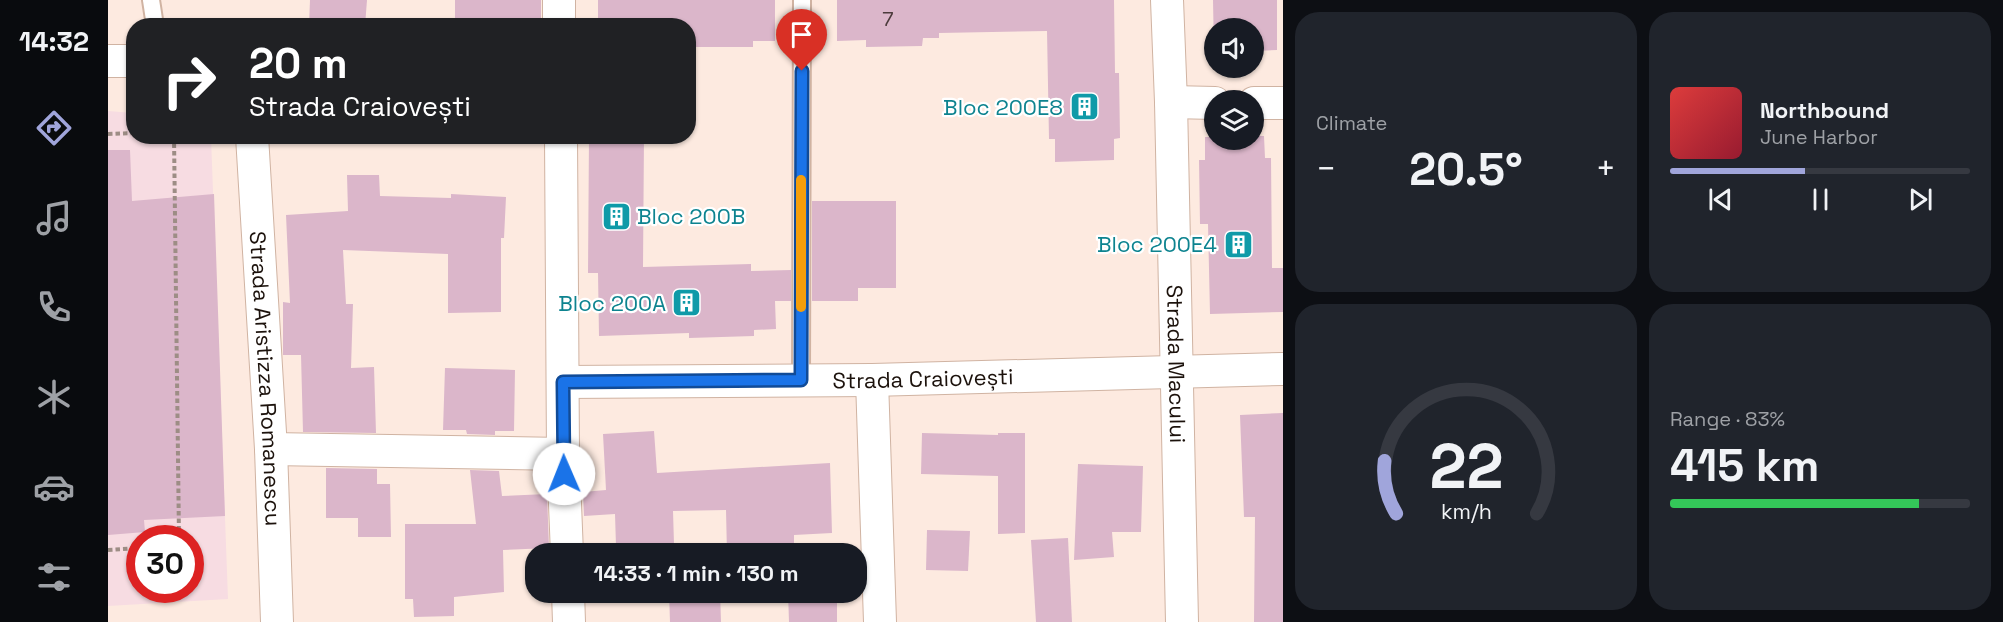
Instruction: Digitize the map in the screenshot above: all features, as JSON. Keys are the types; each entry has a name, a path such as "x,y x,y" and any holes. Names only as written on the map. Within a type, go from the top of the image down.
{"street":[{"path":"559,0 559,18"},
{"name":"Strada Macului","path":"1167,0 1182,622"},
{"path":"108,61 126,62"},
{"path":"1171,102 1204,103"},
{"path":"1264,103 1283,103"},
{"name":"Strada Aristizza Romanescu","path":"252,144 271,449 278,622"},
{"path":"561,144 563,454 567,543"},
{"name":"Strada Craiovești","path":"563,382 872,380 1283,369"},
{"path":"872,380 880,622"},
{"path":"271,449 563,454"},
{"path":"569,603 570,622"}],"lane":[{"path":"151,0 154,18"},
{"path":"801,380 802,0"}],"path":[{"path":"108,134 126,133"},
{"path":"174,144 179,525"},
{"path":"108,550 126,549"}],"shaded area":[{"path":"108,111 126,112 126,144 211,144 228,599 204,600 204,525 126,525 126,603 159,603 108,606"}],"building":[{"path":"310,0 367,0 366,18 309,18"},
{"path":"455,0 541,0 541,18 455,18"},
{"path":"598,0 775,0 775,41 753,41 753,47 696,47 696,18 598,18"},
{"path":"837,0 1114,0 1115,73 1119,73 1120,138 1114,139 1114,160 1055,162 1055,139 1049,139 1047,31 939,33 939,38 923,38 922,46 866,47 866,40 837,41"},
{"path":"1213,0 1277,0 1277,50 1264,51 1264,18 1213,18"},
{"name":"Bloc 200E4","path":"1264,136 1265,158 1271,158 1272,268 1283,268 1283,312 1210,314 1208,224 1200,224 1199,160 1205,160 1205,150 1264,150"},
{"path":"589,144 644,144 643,267 751,264 751,271 791,270 791,301 775,301 776,329 754,330 754,336 689,338 689,333 599,336 598,273 588,273"},
{"path":"108,150 130,150 132,201 214,194 225,516 144,520 144,525 126,525 126,534 108,535"},
{"path":"347,175 379,175 380,196 451,198 451,194 506,197 504,238 501,238 501,312 448,313 448,254 343,250 346,304 353,304 351,368 374,367 376,433 303,432 301,355 283,355 283,302 290,303 286,215 348,211"},
{"path":"812,201 896,201 896,288 858,288 858,301 812,301"},
{"path":"445,368 515,370 514,431 495,431 495,435 467,434 466,430 443,430"},
{"path":"1283,413 1283,622 1254,622 1255,517 1244,517 1240,415"},
{"path":"654,431 657,473 830,463 832,533 794,535 794,543 727,543 726,510 673,511 674,543 616,543 615,514 584,516 583,492 606,490 603,434"},
{"path":"922,433 998,435 998,433 1025,433 1025,533 998,534 998,476 921,474"},
{"path":"1078,464 1143,466 1141,532 1112,532 1114,557 1074,560"},
{"path":"326,468 377,469 377,484 390,484 391,537 358,537 358,518 326,518"},
{"path":"470,470 499,471 502,496 547,494 549,543 525,543 525,549 503,550 504,592 454,597 454,616 414,617 413,599 405,599 405,524 476,524"},
{"path":"927,530 970,531 968,571 926,570"},
{"path":"1068,538 1072,622 1036,622 1031,540"},
{"path":"669,603 720,603 721,622 670,622"},
{"path":"788,603 837,603 837,622 789,622"}],"slow traffic":[{"path":"801,180 801,307"}],"place":[{"name":"Bloc 200E8","path":"1084,107"},
{"name":"Bloc 200B","path":"616,216"},
{"name":"Bloc 200E4","path":"1238,244"},
{"name":"Bloc 200A","path":"687,303"}],"route":[{"path":"564,474 563,382 801,380 802,71"}]}
